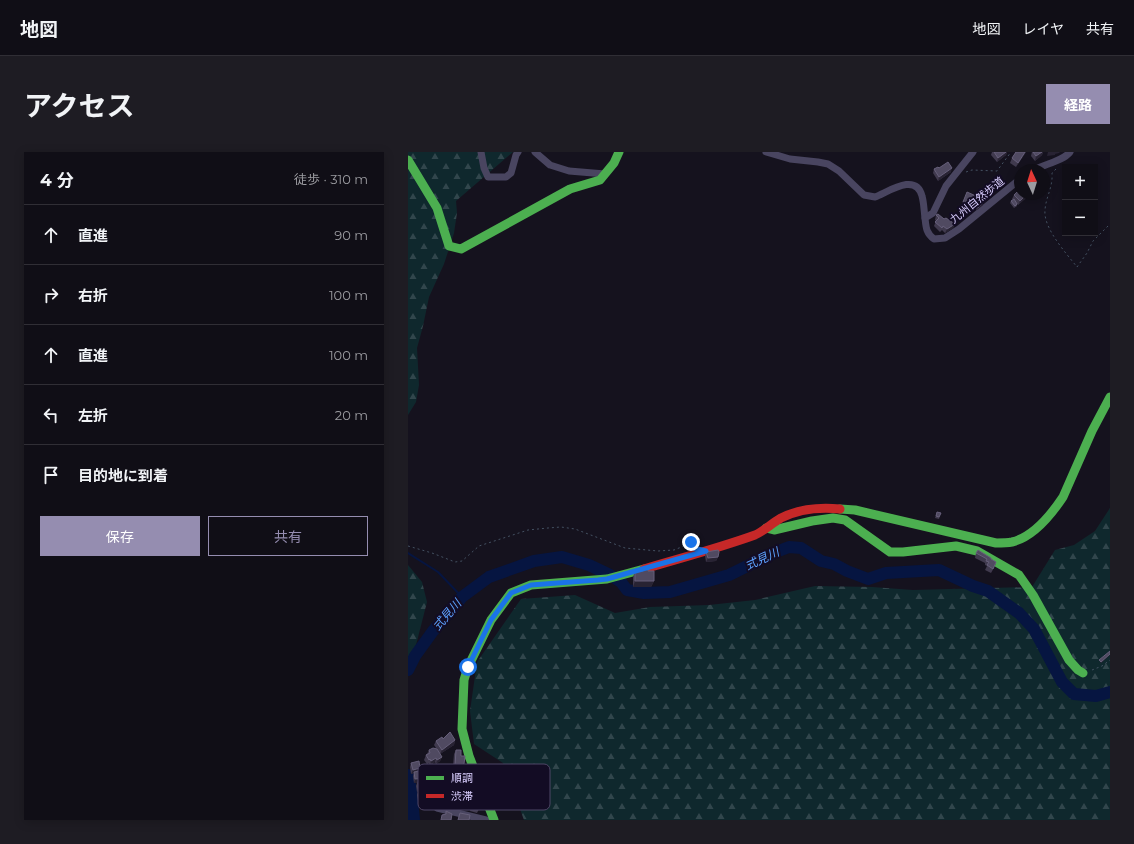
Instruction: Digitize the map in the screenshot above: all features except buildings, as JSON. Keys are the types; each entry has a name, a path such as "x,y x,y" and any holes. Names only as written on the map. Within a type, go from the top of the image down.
{"street":[{"path":"481,152 484,168 488,177 506,177 511,173 518,152"},
{"path":"535,152 550,165 569,171 605,174"},
{"path":"408,160 437,208 449,246 461,249 570,189 600,180 614,163 619,152"},
{"path":"766,152 790,159 828,164 839,171 864,195 869,197 907,184 914,185 919,189 922,195 926,218"},
{"name":"九州自然歩道","path":"974,152 946,186 933,214 926,218 927,231 934,239 945,238 959,229 1014,184"},
{"path":"1044,164 1060,160 1070,152"},
{"path":"472,764 462,729 464,680 468,667 491,620 511,593 531,585 607,579 706,551 757,534 781,518 803,510 824,507 855,510 996,543 1012,542 1036,530 1063,497 1092,430 1110,397"},
{"path":"766,528 774,530 833,518 844,520 890,552 956,546 977,551 1019,576 1033,595 1069,660 1078,670 1083,673"},
{"path":"445,810 486,820"},
{"path":"490,810 494,820"}],"path":[{"path":"962,177 966,171 997,171 1011,152"},
{"path":"1060,160 1058,168 1052,173 1052,183 1044,211 1045,220 1054,236 1077,267 1087,253 1093,240 1110,224"},
{"path":"408,546 455,562 462,561 479,546 495,540 528,530 561,527 575,529 624,548 658,551 674,550 694,542 693,548"},
{"path":"1083,673 1102,666 1110,660"}],"green space":[{"path":"408,152 513,152 456,201 457,213 454,233 444,264 429,297 417,348 419,385 416,402 408,415"},
{"path":"1110,508 1110,820 524,820 520,810 550,810 550,764 503,764 474,744 470,711 477,662 521,599 575,595 615,613 650,607 709,605 755,600 815,586 872,587 913,590 1032,587 1055,550 1074,545 1095,531"},
{"path":"408,565 422,582 427,602 416,645 408,661"}],"waterway":[{"name":"式見川","path":"408,670 415,656 433,631 462,597 489,577 534,561 562,557 589,565 610,575 621,582 627,590 644,593 670,592 729,575 789,547 801,548 821,561 834,564 868,579 886,573 939,570 973,586 988,591 1019,613 1034,629 1062,682 1074,694 1096,696 1110,692"},
{"path":"408,553 438,572 462,597"},
{"name":"式見川","path":"408,775 414,820"}],"traffic: fast":[{"path":"408,160 437,208 449,246 461,249 570,189 600,180 614,163 619,152"},
{"path":"840,509 855,510 996,543 1010,542 1020,539 1041,524 1063,497 1092,431 1110,397"},
{"path":"766,528 774,530 812,521 833,518 845,520 890,552 956,546 977,551 1019,575 1033,595 1069,660 1078,670 1083,673"},
{"path":"472,764 462,729 464,680 468,667 491,620 511,593 531,585 607,579 644,569"},
{"path":"490,810 494,820"}],"traffic: jam":[{"path":"644,569 714,549 755,535 788,515 802,511 825,508 840,509"}],"route":[{"path":"468,667 491,620 511,593 531,585 607,579 706,551 693,548 694,542 691,542"}]}
